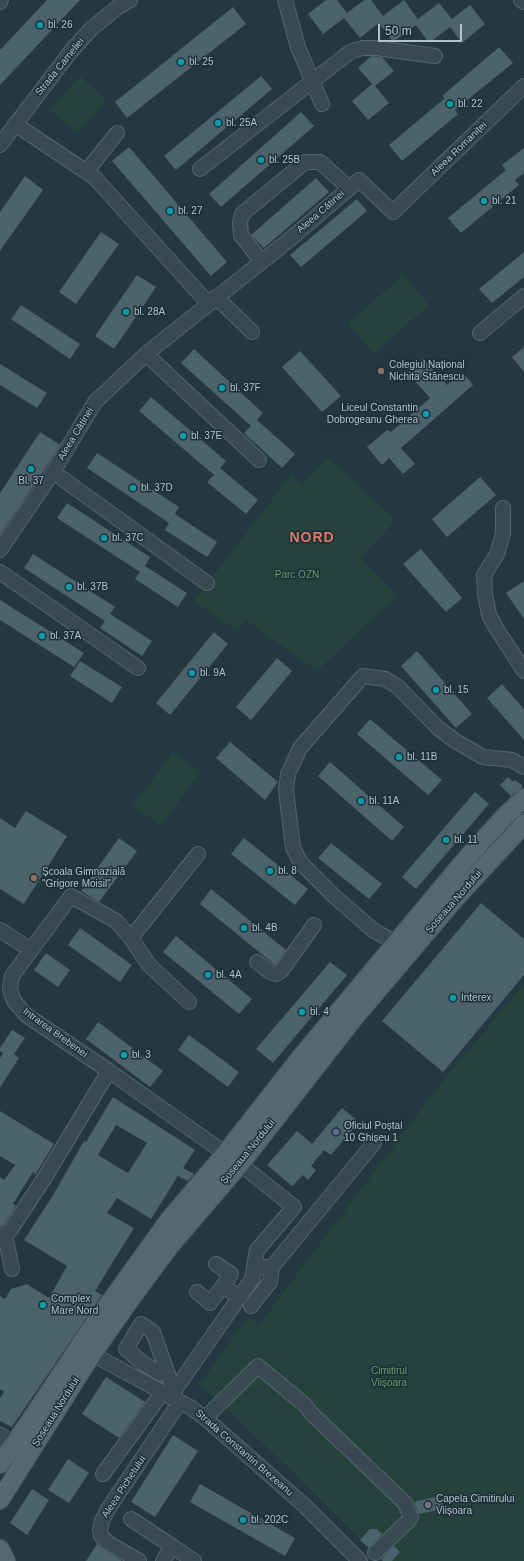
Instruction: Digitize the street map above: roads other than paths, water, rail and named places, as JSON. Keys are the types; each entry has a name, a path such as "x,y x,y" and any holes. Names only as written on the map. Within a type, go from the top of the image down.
{"main road":[{"name":"Șoseaua Nordului","path":"0,1464 7,1440 78,1347 169,1220 225,1154 300,1057 466,859 505,816 524,798"},
{"name":"Șoseaua Nordului","path":"0,1500 92,1354 169,1247 240,1164 354,1018 410,954 454,900 524,824"},
{"path":"0,1549 6,1561"}],"street":[{"name":"Strada Cameliei","path":"0,145 71,51 91,30 118,7 130,0"},
{"path":"285,0 298,46 322,104"},
{"path":"200,169 350,52 362,48 377,48 435,56"},
{"name":"Aleea Romaniței","path":"354,184 393,212 524,86"},
{"path":"15,124 94,177 212,300 252,332"},
{"path":"86,172 117,133"},
{"path":"261,261 241,235 240,223 242,214 304,162 320,162 354,184"},
{"name":"Aleea Cătinei","path":"0,550 53,472 95,402 146,354 289,240 354,184"},
{"path":"480,333 524,296"},
{"path":"146,354 259,460"},
{"path":"53,472 206,583"},
{"path":"503,508 503,534 497,554 484,574 485,594 489,615 524,671"},
{"path":"0,572 138,668"},
{"path":"410,954 396,943 373,930 334,896 301,863 293,848 286,790 288,774 300,748 363,676 386,679 396,686 438,728 454,740 483,757 512,760 524,767"},
{"path":"189,1002 150,966 131,938 198,854"},
{"name":"Intrarea Brebenei","path":"131,938 116,921 71,896 12,976 10,989 14,1001 26,1014 240,1164 294,1207 256,1250 254,1267"},
{"path":"257,962 270,972 276,974 281,971 314,925"},
{"path":"0,930 31,950"},
{"path":"12,1269 2,1236 11,1229 45,1177 108,1071"},
{"path":"251,1306 270,1282 272,1268 374,1143"},
{"path":"198,1292 210,1303 231,1274 216,1264"},
{"path":"103,1474 170,1397 177,1384 252,1278 254,1267 272,1268"},
{"path":"223,1286 239,1297"},
{"name":"Strada Constantin Brezeanu","path":"92,1354 205,1418 305,1506 360,1561"},
{"path":"205,1418 258,1366 304,1405 405,1503 411,1516 409,1520 375,1553"},
{"path":"167,1371 170,1380 177,1384"},
{"name":"Aleea Pichetului","path":"139,1561 110,1544 101,1536 100,1530 102,1521 108,1509 170,1397"},
{"path":"131,1519 194,1561"},
{"path":"163,1561 172,1546"}],"tram line":[{"path":"0,1487 84,1350 163,1245 239,1149 348,1016 471,869 524,813"}],"place":[{"name":"bl. 26","path":"40,25"},
{"name":"bl. 25","path":"181,62"},
{"name":"bl. 22","path":"450,104"},
{"name":"bl. 25A","path":"218,123"},
{"name":"bl. 25B","path":"261,160"},
{"name":"bl. 21","path":"484,201"},
{"name":"bl. 27","path":"170,211"},
{"name":"bl. 28A","path":"126,312"},
{"name":"Colegiul Național Nichita Stănescu","path":"381,371"},
{"name":"bl. 37F","path":"222,388"},
{"name":"Liceul Constantin Dobrogeanu Gherea","path":"426,414"},
{"name":"bl. 37E","path":"183,436"},
{"name":"Bl. 37","path":"31,469"},
{"name":"bl. 37D","path":"133,488"},
{"name":"bl. 37C","path":"104,538"},
{"name":"bl. 37B","path":"69,587"},
{"name":"bl. 37A","path":"42,636"},
{"name":"bl. 9A","path":"192,673"},
{"name":"bl. 15","path":"436,690"},
{"name":"bl. 11B","path":"399,757"},
{"name":"bl. 11A","path":"361,801"},
{"name":"bl. 11","path":"446,840"},
{"name":"bl. 8","path":"270,871"},
{"name":"Școala Gimnazială \"Grigore Moisil\"","path":"34,878"},
{"name":"bl. 4B","path":"244,928"},
{"name":"bl. 4A","path":"208,975"},
{"name":"Interex","path":"453,998"},
{"name":"bl. 4","path":"302,1012"},
{"name":"bl. 3","path":"124,1055"},
{"name":"Oficiul Poștal 10 Ghișeu 1","path":"336,1132"},
{"name":"Complex Mare Nord","path":"43,1305"},
{"name":"Capela Cimitirului Viișoara","path":"428,1505"},
{"name":"bl. 202C","path":"243,1520"}],"district":[{"name":"NORD","path":"312,538"}],"park label":[{"name":"Parc OZN","path":"297,575"},
{"name":"Cimitirul Viișoara","path":"389,1376"}]}
